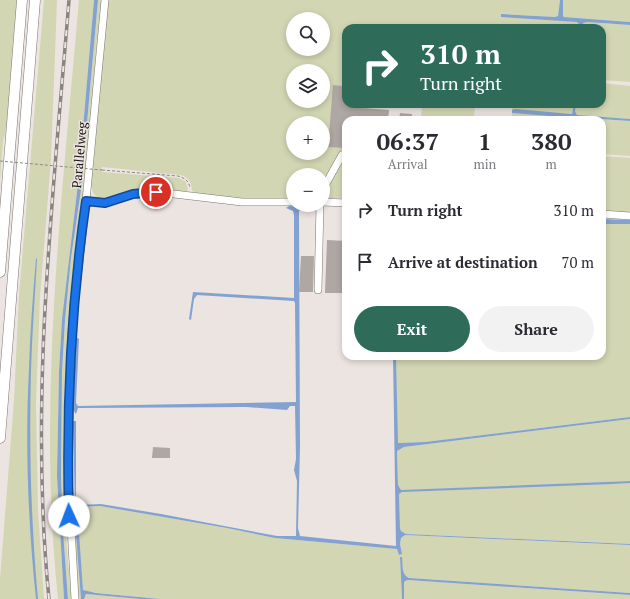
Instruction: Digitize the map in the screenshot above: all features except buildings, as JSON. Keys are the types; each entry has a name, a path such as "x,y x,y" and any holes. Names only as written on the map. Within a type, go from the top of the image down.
{"highway":[{"path":"0,272 22,0"},
{"path":"0,438 35,0"}],"street":[{"name":"Parallelweg","path":"75,599 68,480 68,399 72,326 86,201 105,0"},
{"path":"330,176 342,155"},
{"path":"86,201 105,203 133,194 146,192 169,192 242,202 286,202"},
{"path":"330,202 342,203"},
{"path":"318,290 320,212"},
{"path":"606,214 630,216"}],"path":[{"path":"0,161 182,177 186,179 189,184 190,195"}],"green space":[{"path":"0,0 17,0 8,123 3,141 0,181"},
{"path":"44,0 57,0 51,160 40,297 36,402 38,510 44,599 0,599 0,579 14,400 19,295"},
{"path":"79,0 94,0 79,175 62,319 59,371 57,476 64,599 58,599 52,524 50,449 51,374 59,225"},
{"path":"98,0 102,0 86,174 71,300 65,375 63,450 65,525 72,599 68,599 61,475 62,372 71,258 81,190"},
{"path":"108,0 560,0 558,16 555,17 501,14 577,22 579,24 342,24 342,108 369,108 368,116 342,116 342,198 330,198 330,168 286,168 286,198 233,198 196,193 192,191 188,179 181,175 102,167 102,172 179,178 186,182 188,189 186,192 164,189 147,189 105,200 95,195 91,184"},
{"path":"563,0 630,0 630,22 564,17"},
{"path":"583,23 630,25 630,82 606,80 606,24"},
{"path":"606,83 630,86 630,119 577,115 575,108 606,108"},
{"path":"422,108 475,108 474,116 421,116"},
{"path":"512,108 573,108 572,114 512,110"},
{"path":"512,113 549,116 512,116"},
{"path":"606,120 630,121 630,156 606,154"},
{"path":"606,156 630,158 630,213 606,212"},
{"path":"606,224 630,224 630,417 425,442 397,443 396,360 606,360"},
{"path":"630,419 630,481 411,490 401,490 398,485 397,451 404,447"},
{"path":"630,483 630,544 406,534 401,531 400,528 399,494 404,491"},
{"path":"100,506 227,528 275,538 398,549 399,555 402,554 400,544 401,538 405,535 630,545 630,593 409,578 405,577 403,574 401,557 402,599 160,599 88,592 83,590 77,519 75,522 81,599 78,599 72,522 78,507"},
{"path":"408,580 630,595 630,599 404,599 404,583"},
{"path":"86,594 140,599 84,599"}],"water":[{"path":"94,0 98,0 81,190 71,258 65,320 62,372 61,475 68,599 64,599 57,476 59,371 62,319 79,175"},
{"path":"560,0 563,0 564,17 630,22 630,25 587,22 579,24 577,22 501,17 501,14 558,16"},
{"path":"573,108 575,108 577,115 590,116 549,116 512,113 512,110 515,109 572,114"},
{"path":"606,117 630,119 630,121 606,119"},
{"path":"293,212 299,212 300,446 298,528 300,536 396,546 393,360 396,360 398,443 425,442 630,417 630,419 404,447 397,451 398,485 401,490 630,481 630,483 402,492 399,494 401,531 406,534 630,545 405,535 401,538 400,544 402,554 399,555 397,549 275,538 227,528 100,506 78,507 75,510 73,421 76,421 77,505 101,504 277,536 296,536 297,481 294,470 296,459 295,406 290,406 287,410 246,407 78,408 76,414 73,410 77,338 79,339 76,403 78,406 296,402 294,301 197,295 194,299 191,320 189,319 193,292 294,298"},
{"path":"606,219 630,220 630,224 606,224"},
{"path":"36,258 31,357 30,428 32,514 38,599 36,599 31,542 27,455 29,354"},
{"path":"78,519 83,590 96,593 160,599 140,599 86,594 84,599 81,599 75,522"},
{"path":"400,557 402,557 405,575 409,578 630,593 630,595 408,580 404,583 404,599 402,599"}],"railway":[{"path":"49,599 43,524 41,449 42,374 50,224 69,0"}],"route":[{"path":"69,516 68,399 71,340 86,201 105,203 133,194 156,192"}]}
